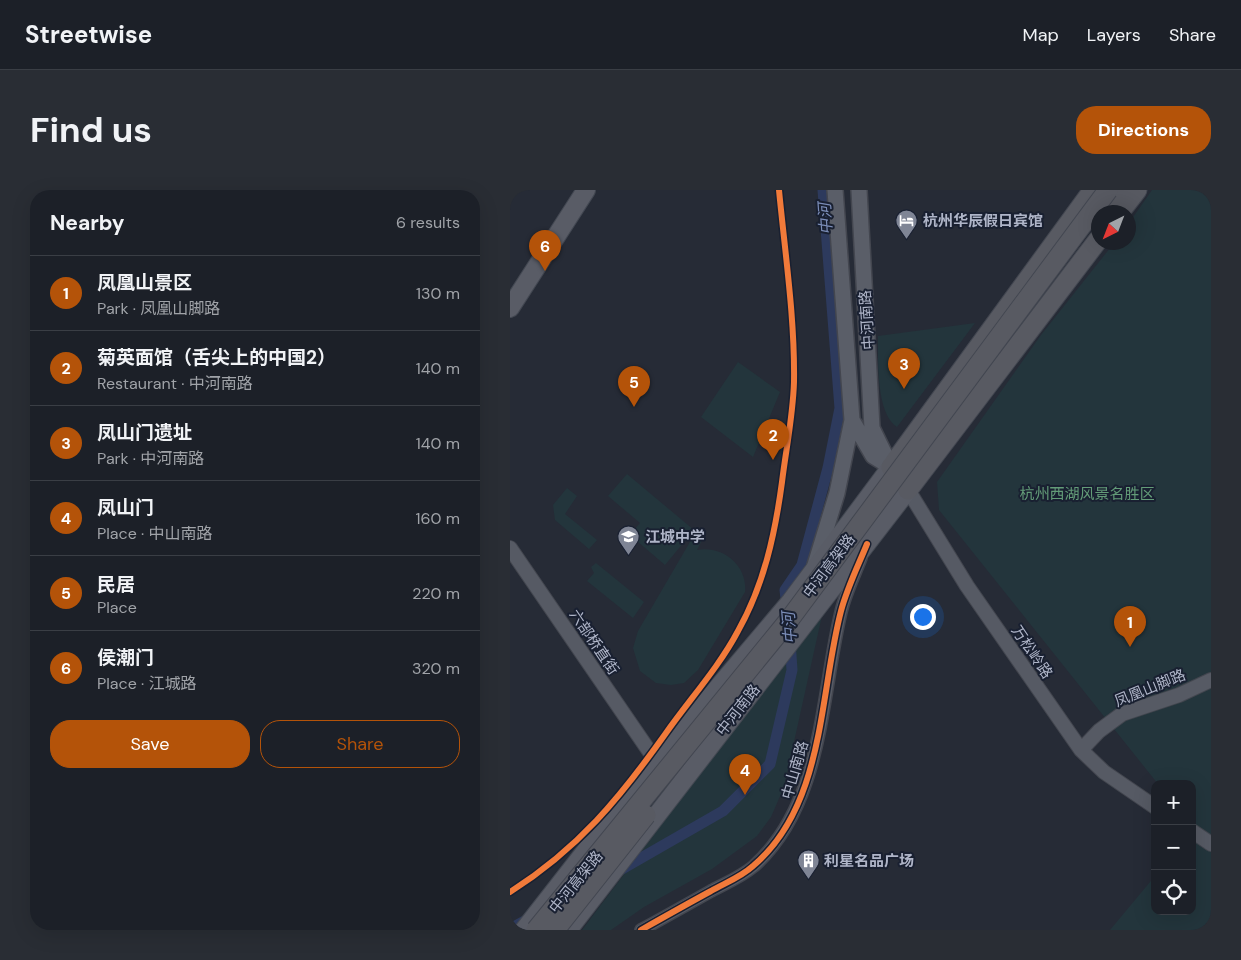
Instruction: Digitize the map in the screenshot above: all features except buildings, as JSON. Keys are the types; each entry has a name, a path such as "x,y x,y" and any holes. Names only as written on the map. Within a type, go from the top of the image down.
{"highway":[{"path":"891,466 1093,190"},
{"name":"中河高架路","path":"529,929 788,620 1108,190"},
{"path":"1109,205 1120,190"},
{"path":"1125,205 1137,190"},
{"name":"中河高架路","path":"556,930 701,745 1091,228"},
{"path":"908,490 1091,249"}],"main road":[{"path":"510,308 586,190"},
{"name":"中河南路","path":"813,571 837,493 852,420 835,190"},
{"name":"中河南路","path":"529,929 544,905 654,758 786,607 891,466 872,428 859,190"},
{"path":"852,420 873,456 891,466 908,490"},
{"name":"中河南路","path":"568,930 908,490"}],"street":[{"name":"万松岭路","path":"908,490 967,586 1081,750 1104,772 1151,804"},
{"name":"中山南路","path":"641,930 740,876 764,855 786,829 801,796 818,735 842,610 867,544"},
{"name":"六部桥直街","path":"510,548 654,758"},
{"name":"凤凰山脚路","path":"1081,750 1099,731 1122,714 1179,695 1211,680"},
{"path":"1196,834 1211,844"}],"green space":[{"name":"杭州西湖风景名胜区","path":"1152,190 1211,190 1211,930 1110,930 1151,881 1151,915 1196,915 1196,780 1155,780 939,510 937,482 1041,335 1108,250 1136,250 1136,213"},
{"path":"975,323 897,427 885,411 882,399 878,372 878,336"},
{"path":"738,362 780,392 753,457 701,417"},
{"path":"627,474 694,530 665,565 630,535 640,523 608,496"},
{"path":"567,488 577,496 565,514 597,540 589,549 555,520 553,505"},
{"path":"694,535 702,540 697,550 707,549 716,551 732,559 742,574 745,592 698,670 684,683 671,685 656,683 640,671 633,648 638,631"},
{"path":"596,563 644,602 633,618 587,581 594,573 591,567"},
{"path":"823,611 784,787 771,817 757,836 712,869 644,907 611,930 582,930"}],"waterway":[{"name":"中河","path":"787,608 785,590 802,565 828,468 840,408 823,190"},
{"name":"中河","path":"615,873 723,811 770,764 792,670 790,641"},
{"name":"中河","path":"510,929 530,918"}],"cycle path":[{"path":"510,892 557,858 614,801 649,757 722,657 738,631 755,596 762,577 776,521 794,382 791,310 779,190"},
{"path":"641,930 748,870 777,841 794,812 807,781 816,747 841,611 849,585 867,544"}],"place":[{"name":"杭州华辰假日宾馆","path":"907,240"},
{"name":"侯潮门","path":"545,271"},
{"name":"凤山门遗址","path":"904,389"},
{"name":"民居","path":"634,407"},
{"name":"菊英面馆（舌尖上的中国2）","path":"773,460"},
{"name":"江城中学","path":"629,556"},
{"name":"凤凰山景区","path":"1130,647"},
{"name":"凤山门","path":"745,795"},
{"name":"利星名品广场","path":"808,880"}]}
